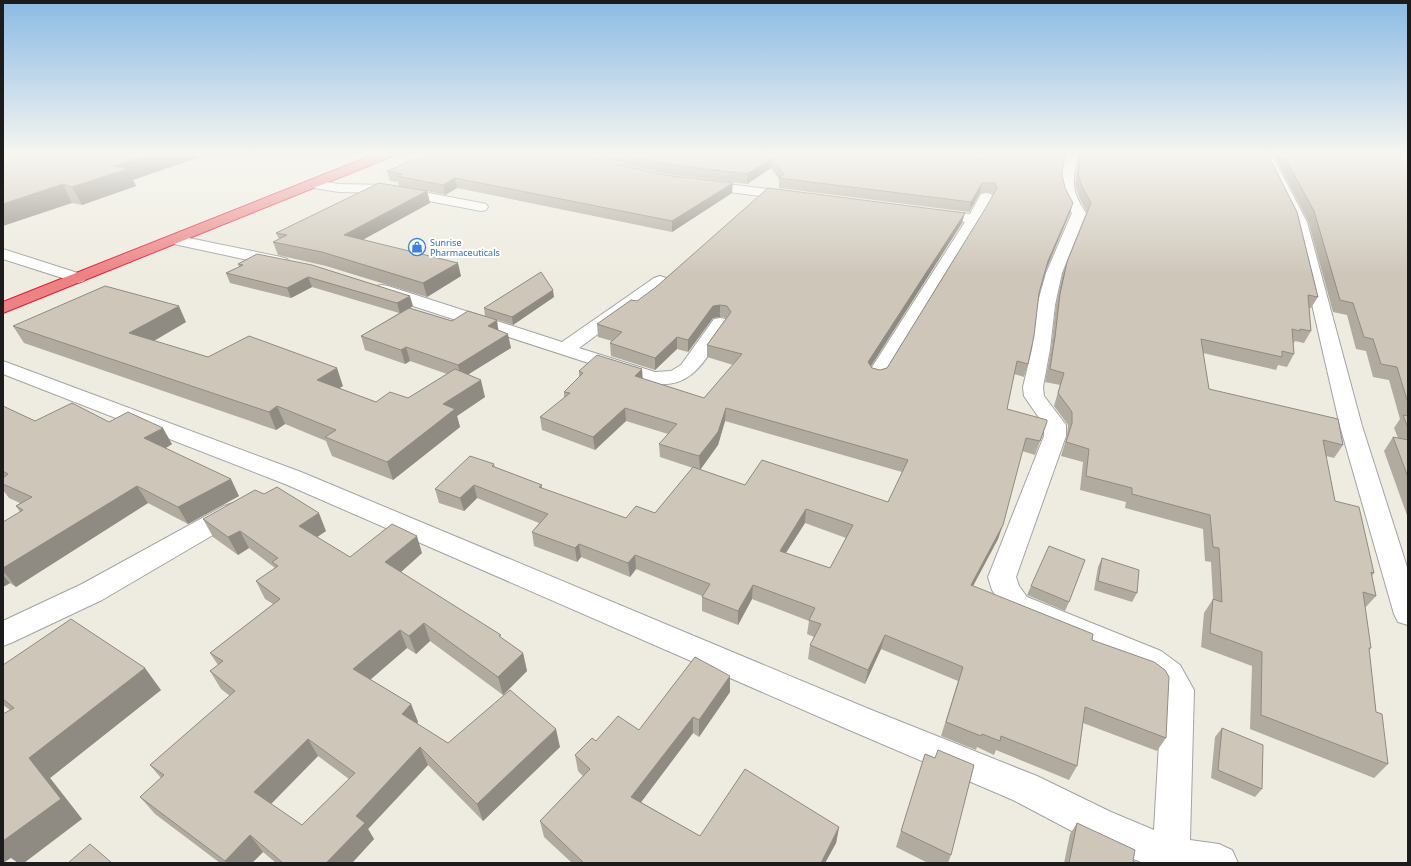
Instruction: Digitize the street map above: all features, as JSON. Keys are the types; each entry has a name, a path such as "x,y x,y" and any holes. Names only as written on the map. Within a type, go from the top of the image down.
{"highway":[{"path":"3,308 289,193"}],"street":[{"path":"410,193 481,207"},
{"path":"773,193 801,197"},
{"path":"1068,193 1073,207 1078,213 1054,273 1046,305 1033,388 1034,396 1055,425 1055,436 1002,577 1006,590 1017,605 1150,660 1169,674 1178,690 1171,856"},
{"path":"1285,193 1300,222 1351,426 1408,614"},
{"path":"877,375 974,219 986,197"},
{"path":"919,212 974,219"},
{"path":"174,240 297,266"},
{"path":"3,254 78,278"},
{"path":"565,349 660,281"},
{"path":"364,284 474,318 654,378 676,378 688,369 720,323"},
{"path":"3,367 293,478 858,719 1025,788 1098,825 1171,856 1219,863"},
{"path":"3,634 92,592 293,478"}],"building":[{"path":"3,193 35,193 3,204"},
{"path":"358,193 422,193 344,235 458,263 423,283 322,252 273,242 287,235 276,233"},
{"path":"533,193 716,193 672,221"},
{"path":"762,193 811,193 965,213 868,362 872,368 880,370 887,368 994,193 1068,193 1073,203 1048,261 1039,293 1034,336 1028,364 1017,361 1007,409 1047,420 1047,422 1040,441 1026,438 1003,525 971,585 1093,634 1092,640 1154,662 1165,670 1169,677 1166,738 1085,707 1077,766 1001,736 1000,741 982,734 981,736 946,722 963,667 885,635 868,670 810,645 821,624 809,620 815,608 753,585 738,611 702,597 710,584 635,555 628,563 579,544 575,548 532,532 548,514 474,485 460,498 435,489 470,456 494,464 492,466 542,485 539,487 626,518 636,506 655,513 693,467 745,485 762,460 888,502 908,460 726,408 718,432 699,456 659,444 677,424 625,408 593,437 540,417 570,393 564,392 583,373 579,371 597,355 642,369 635,376 704,398 742,354 707,345 731,312 727,306 713,306 688,340 677,337 655,358 610,343 622,332 597,324 631,300 637,301 656,287","holes":["806,509 853,525 830,568 780,551"]},
{"path":"902,193 976,193 971,202"},
{"path":"1086,193 1288,193 1297,212 1318,297 1308,295 1311,331 1292,329 1294,354 1282,351 1282,357 1201,339 1209,389 1338,419 1343,445 1323,440 1335,501 1359,507 1374,573 1371,572 1376,596 1363,592 1371,648 1369,648 1376,712 1382,714 1388,764 1261,715 1262,652 1210,633 1213,599 1222,602 1219,548 1213,547 1210,515 1132,494 1132,488 1086,476 1089,449 1066,442 1072,423 1072,412 1058,393 1064,373 1050,369 1060,294 1067,262 1091,203"},
{"path":"1304,193 1408,193 1408,403 1397,367 1381,364 1373,339 1364,337 1353,303 1340,300 1314,211"},
{"path":"257,254 312,265 410,296 397,303 308,277 287,288 226,273 243,265 238,264"},
{"path":"541,272 553,290 512,317 484,308"},
{"path":"105,286 179,306 129,333 208,357 249,336 337,368 317,380 376,402 390,392 408,398 455,369 481,380 443,404 455,409 387,462 325,437 336,430 277,406 269,412 13,326"},
{"path":"409,308 452,321 468,311 497,320 488,326 508,334 458,365 406,347 401,350 361,336"},
{"path":"72,403 109,422 128,412 163,428 144,438 231,479 178,507 137,486 3,568 3,522 23,510 16,506 32,497 3,484 3,478 8,474 3,471 3,406 35,421"},
{"path":"1403,415 1408,416 1408,428"},
{"path":"1393,437 1408,440 1408,477"},
{"path":"277,487 319,513 299,526 350,557 392,524 417,536 385,562 501,635 499,636 523,653 498,677 424,623 409,636 400,630 353,669 411,704 402,714 448,743 510,690 556,729 477,804 420,747 356,816 365,823 326,863 283,863 250,835 225,861 140,797 164,775 150,765 235,691 210,671 223,661 210,653 280,599 256,581 278,566 272,562 278,558 240,531 228,537 203,519 255,490 264,494","holes":["308,739 355,773 302,825 254,792"]},
{"path":"1049,546 1085,560 1069,602 1031,586"},
{"path":"1102,558 1139,570 1137,593 1098,581"},
{"path":"71,619 145,668 29,758 61,799 3,841 3,714 14,708 3,699 3,665"},
{"path":"695,657 730,676 699,720 693,717 631,797 700,836 745,769 839,827 821,863 584,863 540,821 590,769 575,755 592,738 596,741 618,716 639,730"},
{"path":"1222,728 1263,745 1262,789 1218,770"},
{"path":"938,750 974,765 951,855 901,831 925,754 935,758"},
{"path":"1077,823 1135,850 1133,861 1137,863 1069,863"},
{"path":"90,844 112,863 68,863"}],"place":[{"name":"Sunrise Pharmaceuticals","path":"417,247"}]}
